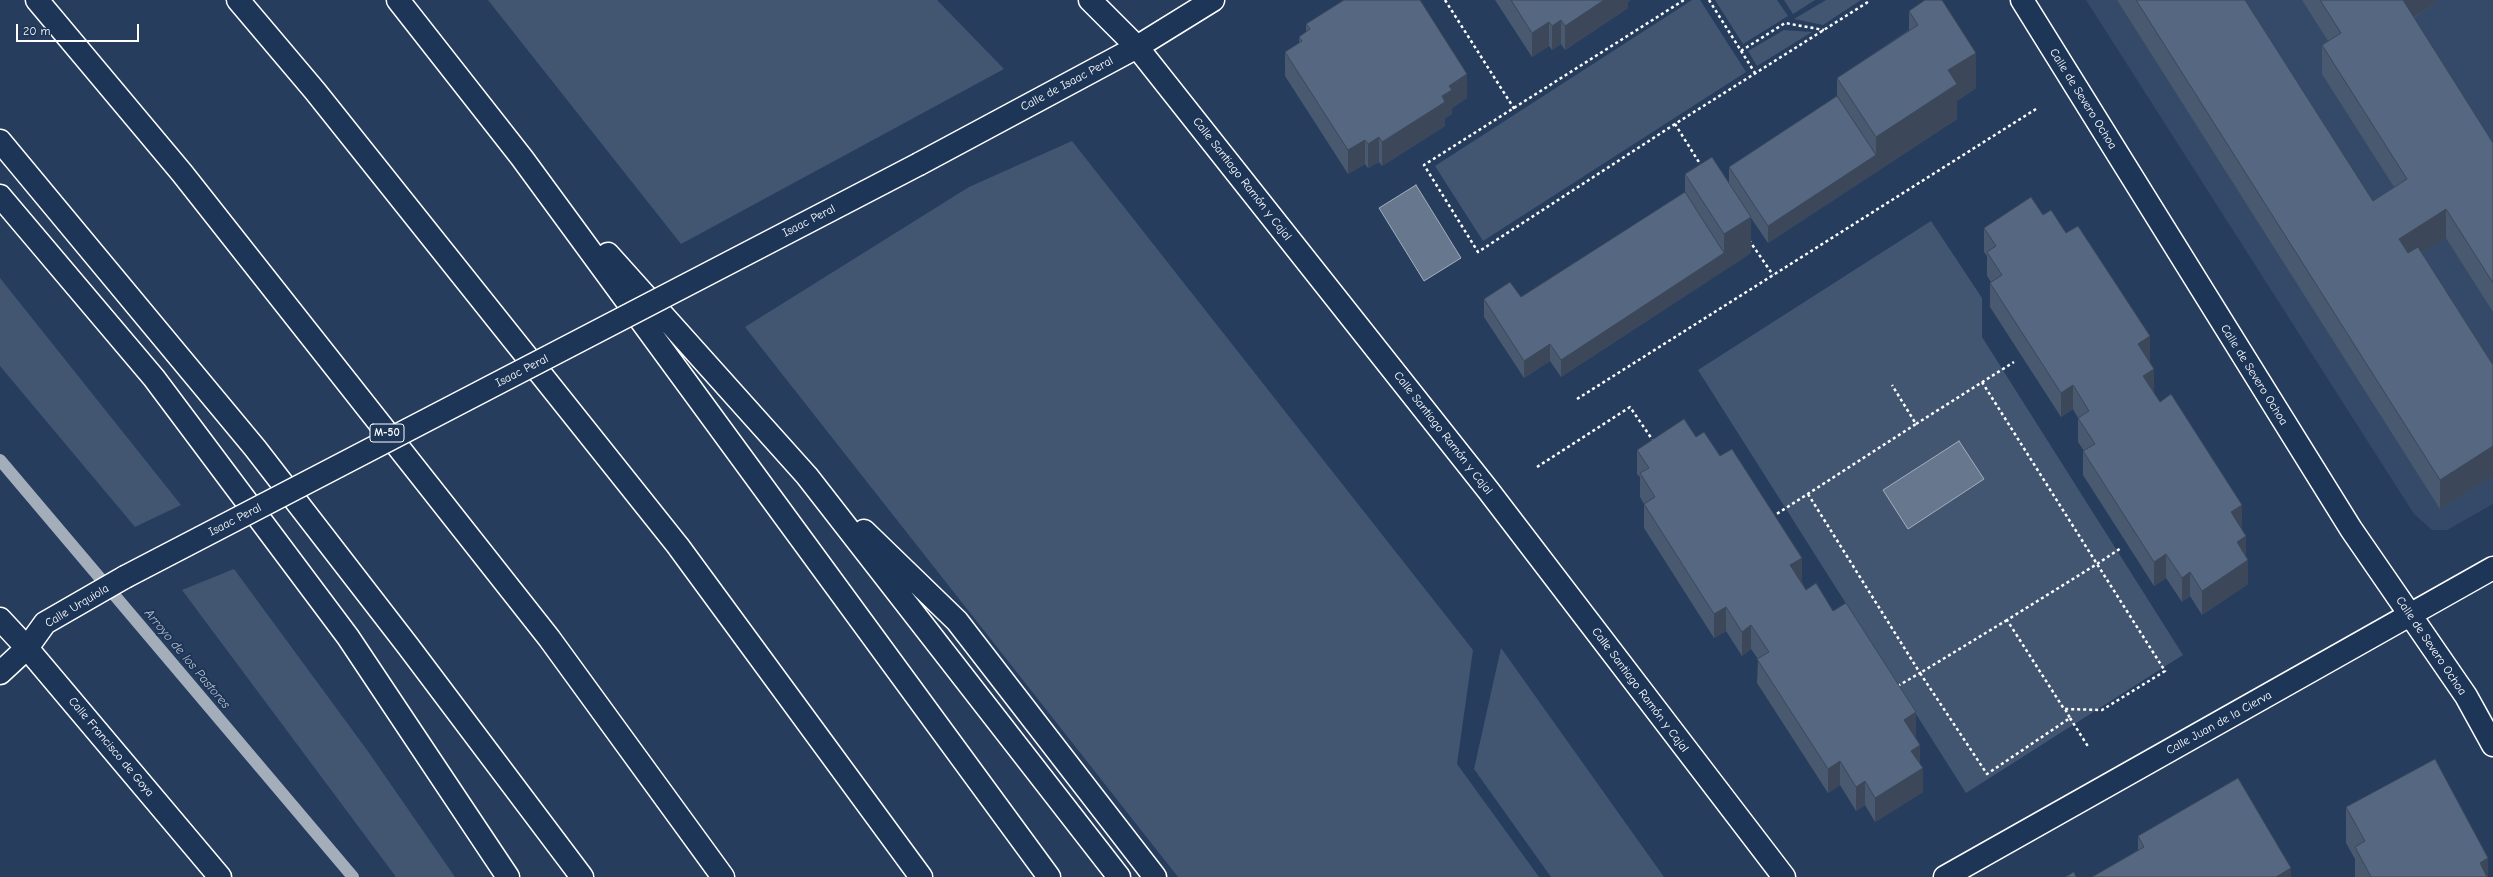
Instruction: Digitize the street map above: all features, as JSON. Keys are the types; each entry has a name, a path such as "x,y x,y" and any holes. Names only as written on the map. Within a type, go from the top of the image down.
{"main road":[{"name":"M-50","path":"37,0 182,173 544,632 723,877"},
{"path":"238,0 325,103 673,540 921,877"},
{"path":"398,0 522,158 1049,877"},
{"name":"Calle Santiago Ramón y Cajal","path":"1090,0 1137,46 1488,490 1784,877"},
{"name":"Calle de Isaac Peral","path":"919,164 1137,46 1213,0"},
{"name":"Calle de Severo Ochoa","path":"2022,0 2351,529 2466,696 2493,745"},
{"path":"0,141 255,448 408,646 582,877"},
{"path":"522,158 807,476 1119,877"},
{"name":"Isaac Peral","path":"125,577 919,164"},
{"path":"0,196 154,378 348,637 508,877"},
{"path":"807,476 957,621 1155,877"},
{"name":"Calle Juan de la Cierva","path":"1945,877 2493,568"},
{"name":"Calle Urquiola","path":"0,673 27,648 45,623 125,577"},
{"name":"Calle Francisco de Goya","path":"0,619 27,648 220,877"}],"path":[{"path":"1445,0 1515,110"},
{"path":"1684,0 1515,110 1424,165 1478,252 1675,124 1825,30 1868,2 1867,0"},
{"path":"1708,0 1755,73"},
{"path":"1741,51 1785,23 1825,30"},
{"path":"1577,399 2036,109"},
{"path":"1675,124 1705,170"},
{"path":"1747,236 1773,275"},
{"path":"1769,519 2014,362"},
{"path":"1982,382 2165,670 2102,710 2064,709"},
{"path":"1892,385 1916,424"},
{"path":"1537,467 1630,407 1657,445"},
{"path":"1808,494 1920,673 1987,774 2070,718"},
{"path":"1895,688 2008,620 2121,548"},
{"path":"2008,620 2089,748"}],"shaded area":[{"path":"488,0 937,0 1004,69 681,244"},
{"path":"1692,0 1700,0 1746,72 1483,241 1435,166"},
{"path":"1715,0 1777,0 1788,16 1743,44"},
{"path":"1784,0 1815,0 1793,14"},
{"path":"1826,0 1861,0 1823,25 1794,19"},
{"path":"2086,0 2493,0 2493,504 2447,530 2432,530 2414,514"},
{"path":"1784,30 1812,32 1757,66 1748,51"},
{"path":"1072,141 1473,650 1457,764 1539,877 1178,877 745,327 969,187"},
{"path":"1416,185 1461,258 1424,281 1379,208"},
{"path":"1931,221 1982,298 1982,337 2183,655 1966,793 1698,370"},
{"path":"0,278 181,505 135,527 0,366"},
{"path":"1959,441 1984,479 1908,529 1883,490"},
{"path":"234,569 367,750 455,877 396,877 182,590"},
{"path":"1501,648 1664,877 1551,877 1474,769"}],"building":[{"path":"1344,0 1420,0 1467,74 1449,86 1452,90 1442,96 1445,102 1382,142 1379,137 1368,144 1365,140 1348,150 1285,52 1302,41 1299,37 1310,29 1306,24"},
{"path":"1511,0 1604,0 1565,26 1561,20 1552,26 1549,22 1532,33"},
{"path":"1925,0 1942,0 1976,53 1948,70 1957,84 1876,137 1837,78 1918,25 1909,11"},
{"path":"2136,0 2245,0 2373,201 2407,179 2322,45 2341,33 2320,0 2403,0 2493,143 2493,283 2446,209 2399,239 2408,253 2418,247 2493,365 2493,446 2440,480"},
{"path":"1837,96 1876,155 1768,226 1729,167"},
{"path":"1712,157 1751,217 1724,234 1685,174"},
{"path":"1685,192 1724,253 1561,360 1550,344 1524,361 1484,299 1510,282 1521,297"},
{"path":"2031,197 2043,215 2051,210 2066,233 2078,226 2150,336 2138,344 2154,369 2143,376 2160,402 2171,394 2242,505 2231,512 2246,536 2237,542 2248,560 2202,591 2190,572 2182,578 2166,554 2154,562 2083,451 2095,444 2078,418 2089,411 2073,385 2061,393 1990,283 2002,275 1987,252 1996,246 1984,228"},
{"path":"1684,419 1696,437 1704,432 1720,456 1732,449 1802,558 1790,565 1806,590 1816,583 1833,611 1846,603 1916,712 1904,720 1920,745 1911,751 1923,768 1875,798 1865,781 1856,787 1840,761 1828,769 1757,659 1769,652 1751,625 1742,632 1726,607 1714,614 1644,504 1655,497 1640,473 1649,468 1637,450"},
{"path":"2435,759 2488,858 2480,863 2487,877 2371,877 2355,847 2365,841 2346,807"},
{"path":"2238,778 2291,868 2276,877 2092,877 2144,847 2138,836"},
{"path":"2074,872 2076,877 2065,877"}],"waterway":[{"name":"Arroyo de los Pastores","path":"0,460 353,877"}]}
